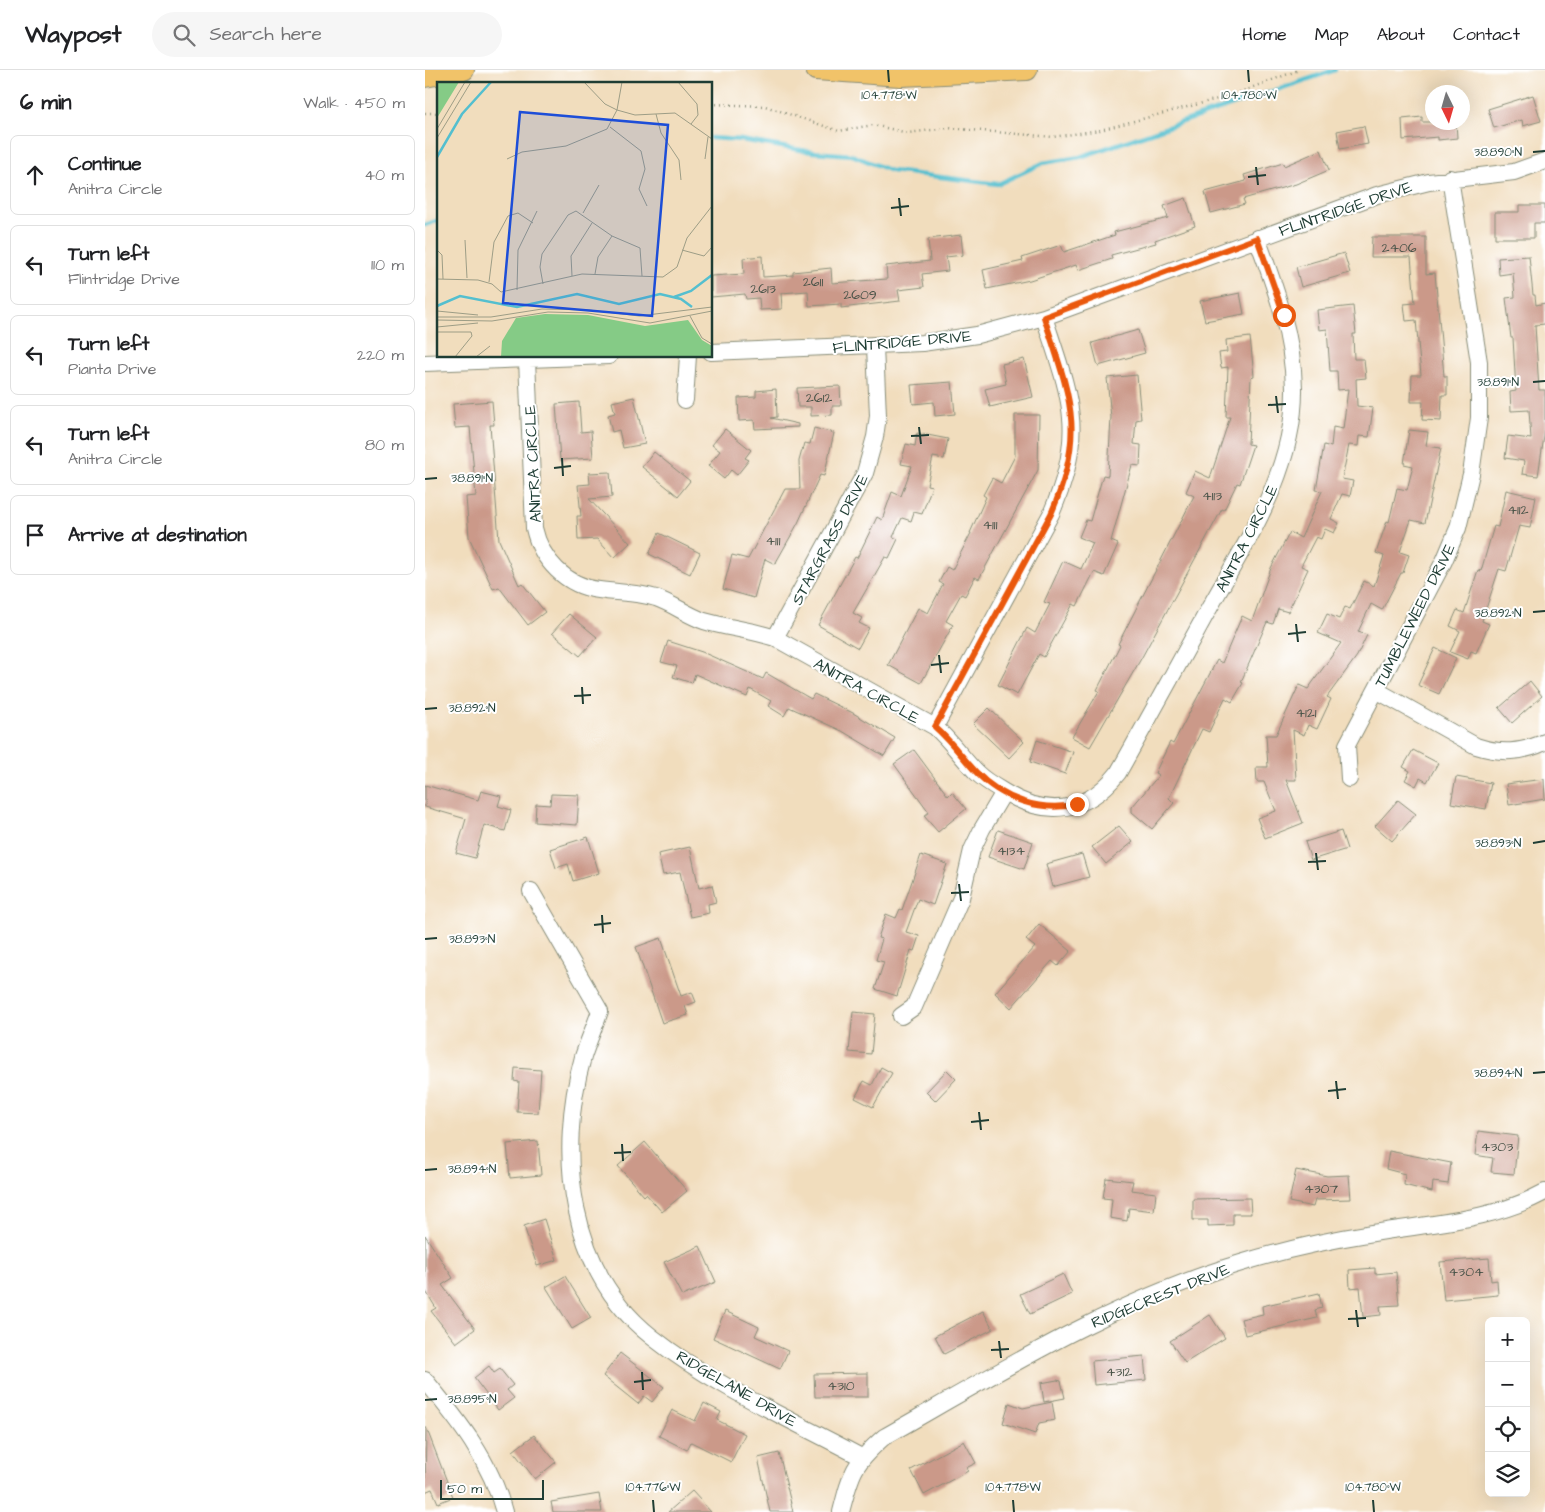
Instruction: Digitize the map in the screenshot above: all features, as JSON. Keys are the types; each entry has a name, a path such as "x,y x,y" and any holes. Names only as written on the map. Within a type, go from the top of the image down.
{"main road":[{"path":"425,77 463,70"},
{"path":"816,70 901,76 1027,70"}],"street":[{"name":"FLINTRIDGE DRIVE","path":"713,352 875,346 969,337 1044,317 1377,194 1450,178 1514,172 1545,161"},
{"name":"TUMBLEWEED DRIVE","path":"1349,779 1347,745 1428,595 1455,536 1466,500 1477,444 1480,394 1479,362 1450,178"},
{"name":"ANITRA CIRCLE","path":"527,360 534,528 541,550 553,566 582,586 649,596 705,621 751,630 775,638 935,727 951,741 977,774 1004,792 1034,806 1064,808 1093,797 1106,788 1133,747 1258,520 1275,485 1289,438 1294,390 1293,363 1284,315 1257,238"},
{"path":"935,727 1051,514 1062,488 1069,463 1072,437 1068,392 1044,317"},
{"name":"STARGRASS DRIVE","path":"775,638 865,473 874,444 878,416 875,346"},
{"path":"425,363 568,358"},
{"path":"685,400 688,358"},
{"path":"1375,690 1476,746 1485,749 1511,752 1528,749 1545,742"},
{"path":"901,1016 914,1007 961,898 972,850 982,828 1004,792"},
{"name":"RIDGELANE DRIVE","path":"531,891 600,1011 583,1057 572,1115 572,1167 574,1206 588,1253 608,1290 650,1336 696,1369 861,1457"},
{"name":"RIDGECREST DRIVE","path":"841,1512 849,1478 861,1457 884,1437 1077,1329 1177,1285 1239,1263 1300,1246 1374,1233 1457,1222 1501,1212 1545,1192"},
{"path":"425,1380 476,1446 499,1491 504,1512"}],"path":[{"path":"713,104 765,106 839,131 873,125 908,133 948,128 1053,138 1100,130 1229,96 1299,70"}],"building":[{"path":"1533,95 1541,121 1523,126 1522,120 1494,128 1488,109"},
{"path":"1422,117 1422,122 1425,122 1425,130 1456,130 1457,138 1438,140 1438,137 1403,140 1402,119"},
{"path":"1364,126 1368,144 1340,149 1337,131"},
{"path":"1321,150 1329,170 1296,184 1243,199 1245,204 1211,213 1205,192 1246,181 1244,175 1283,163 1284,166"},
{"path":"1186,198 1195,226 1155,240 1156,243 1111,255 1112,259 1078,270 1076,265 1030,280 987,289 983,270 1023,261 1022,258 1061,245 1064,252 1115,235 1114,232 1168,218 1164,206"},
{"path":"1519,205 1545,205 1545,223 1534,223 1534,238 1495,238 1495,212 1519,212"},
{"path":"961,235 963,255 946,257 948,271 922,274 924,287 898,290 900,301 841,308 841,304 809,306 808,291 781,293 782,309 760,310 759,298 746,299 745,294 713,297 713,276 744,274 743,258 762,256 763,277 793,275 793,272 831,268 832,283 887,279 886,266 930,261 928,239"},
{"path":"1372,237 1426,237 1426,274 1435,273 1444,376 1447,376 1447,395 1442,395 1441,421 1422,420 1423,402 1411,402 1412,375 1421,375 1416,320 1406,321 1404,304 1415,303 1411,257 1371,257"},
{"path":"1344,253 1350,273 1301,287 1296,267"},
{"path":"1529,256 1533,295 1535,295 1536,305 1545,303 1545,324 1535,325 1539,390 1545,390 1545,430 1538,476 1522,474 1524,461 1505,458 1508,436 1531,439 1529,410 1511,411 1510,392 1516,391 1513,338 1511,338 1506,298 1515,297 1513,273 1499,275 1498,258"},
{"path":"1240,293 1244,314 1205,321 1200,301"},
{"path":"1353,306 1356,334 1353,334 1354,359 1364,359 1366,378 1356,379 1357,406 1373,408 1369,437 1359,436 1358,446 1349,445 1342,479 1353,481 1350,496 1342,494 1331,519 1339,523 1334,533 1325,529 1321,539 1316,537 1301,566 1308,569 1288,612 1278,609 1273,624 1267,622 1241,682 1243,683 1232,702 1225,698 1209,732 1202,729 1169,798 1174,803 1152,829 1132,812 1132,807 1159,775 1155,773 1170,742 1173,744 1217,660 1222,663 1242,616 1252,621 1271,568 1290,532 1301,538 1322,491 1316,490 1324,445 1331,447 1333,427 1343,429 1348,389 1338,390 1337,371 1330,371 1327,329 1319,330 1317,310"},
{"path":"1138,330 1145,353 1098,366 1092,343"},
{"path":"1250,337 1254,376 1251,377 1248,444 1253,445 1240,484 1237,483 1224,510 1222,509 1142,657 1090,747 1072,737 1099,691 1097,690 1120,645 1118,644 1194,496 1186,492 1195,471 1210,478 1230,417 1226,417 1228,367 1221,368 1219,353 1227,352 1226,340"},
{"path":"1024,359 1033,397 990,407 985,389 1006,384 1002,364"},
{"path":"1137,375 1141,419 1136,420 1134,444 1141,445 1140,466 1132,465 1111,541 1118,544 1104,576 1094,572 1077,606 1073,604 1044,657 1039,654 1017,695 998,685 1027,628 1035,633 1050,604 1044,602 1063,561 1081,569 1093,543 1079,537 1086,520 1090,521 1103,475 1108,476 1111,417 1107,378"},
{"path":"952,382 955,414 935,416 934,402 913,404 911,385"},
{"path":"840,386 841,406 832,406 832,415 811,416 811,407 798,407 797,388"},
{"path":"776,389 777,417 771,418 798,424 798,427 755,429 754,420 739,421 738,398 756,397 756,391"},
{"path":"634,397 645,444 623,448 619,430 612,432 608,415 615,413 612,402"},
{"path":"492,401 494,425 490,425 499,540 519,585 522,583 545,612 528,625 499,587 493,589 469,537 466,497 476,496 470,427 455,428 453,404"},
{"path":"579,402 581,432 591,431 593,458 560,460 556,404"},
{"path":"1015,415 1039,415 1038,470 979,579 975,577 965,596 961,594 946,621 953,625 921,683 888,665 918,608 928,613 943,584 939,582 947,567 952,570 971,533 986,497 983,495 992,478 1001,483 1015,456"},
{"path":"814,428 834,433 824,476 820,475 798,523 775,564 765,559 754,598 723,589 732,555 748,559 785,489 800,489 799,461 804,443 810,444"},
{"path":"725,429 751,450 745,458 749,460 737,475 731,470 724,479 708,466 720,451 712,445"},
{"path":"1409,430 1428,432 1426,446 1441,448 1425,523 1411,520 1400,552 1409,555 1403,573 1401,573 1382,610 1371,604 1358,632 1367,635 1357,656 1327,697 1331,699 1317,729 1308,725 1304,735 1293,730 1296,780 1286,780 1303,823 1265,838 1257,818 1276,811 1264,782 1257,782 1256,767 1268,767 1266,735 1276,735 1299,685 1308,689 1341,643 1318,633 1327,614 1339,619 1345,607 1350,609 1364,581 1374,586 1384,556 1376,553 1387,521 1389,522 1397,488 1407,490 1413,466 1404,464"},
{"path":"917,433 948,439 944,459 933,457 927,485 932,486 922,514 914,512 911,521 902,518 893,537 898,539 889,558 885,557 853,613 862,618 859,623 869,628 858,648 818,625 855,557 857,558 877,517 882,520 892,492 901,496 912,466 901,464 906,444 915,446"},
{"path":"654,452 690,481 678,496 642,467"},
{"path":"610,472 612,497 589,499 630,543 614,558 597,539 578,540 577,516 581,516 578,485 590,484 589,473"},
{"path":"1506,490 1536,497 1530,528 1519,526 1506,571 1499,569 1482,621 1489,624 1476,653 1471,651 1468,659 1450,652 1460,631 1450,626 1457,610 1464,613 1478,570 1481,571 1494,526 1498,527"},
{"path":"659,533 700,553 690,574 649,554"},
{"path":"569,614 597,637 580,656 552,633"},
{"path":"668,641 702,652 763,679 766,673 811,699 814,694 853,713 895,738 884,756 842,731 789,707 784,716 768,706 771,701 750,689 747,697 695,674 692,683 673,677 677,666 661,662"},
{"path":"1435,648 1456,658 1439,694 1418,685"},
{"path":"1530,681 1542,696 1512,723 1499,708"},
{"path":"989,708 1024,742 1009,758 973,724"},
{"path":"1037,740 1073,752 1065,774 1030,762"},
{"path":"914,750 948,796 952,792 966,809 938,832 924,816 929,812 894,764"},
{"path":"1413,750 1438,763 1427,782 1420,778 1416,786 1405,780 1410,771 1403,767"},
{"path":"1456,777 1491,783 1486,809 1451,803"},
{"path":"1544,779 1545,799 1509,805 1506,784"},
{"path":"425,785 478,800 481,791 501,796 498,806 511,810 505,831 484,825 475,858 456,853 466,819 425,807"},
{"path":"551,794 579,795 577,825 535,822 536,804 550,805"},
{"path":"1398,800 1416,814 1392,841 1375,826"},
{"path":"1119,826 1133,842 1106,864 1092,847"},
{"path":"998,830 1033,842 1024,869 988,857"},
{"path":"1341,831 1347,849 1311,860 1305,842"},
{"path":"588,837 599,873 573,881 568,864 556,868 550,849"},
{"path":"690,847 699,888 712,885 716,902 708,904 709,913 690,917 680,872 663,875 658,854"},
{"path":"1082,854 1089,877 1052,887 1046,864"},
{"path":"921,855 947,864 933,905 918,899 906,932 919,936 914,951 911,950 897,996 875,989 884,962 876,960 882,939 878,938 886,914 896,918 900,909 902,910"},
{"path":"1039,924 1071,951 1058,966 1052,961 1011,1008 995,993 1035,947 1026,940"},
{"path":"661,938 681,996 692,992 696,1002 685,1006 688,1015 662,1023 636,947"},
{"path":"853,1012 875,1014 871,1054 849,1052"},
{"path":"881,1067 892,1073 873,1107 855,1098 864,1081 872,1085"},
{"path":"515,1068 541,1070 538,1113 517,1112 519,1082 514,1081"},
{"path":"947,1070 956,1079 935,1101 926,1092"},
{"path":"1478,1131 1518,1136 1514,1174 1491,1172 1493,1158 1475,1155"},
{"path":"538,1141 541,1175 510,1178 507,1144"},
{"path":"645,1142 687,1191 662,1212 646,1194 644,1196 618,1166"},
{"path":"1389,1151 1451,1163 1448,1184 1433,1182 1432,1192 1404,1185 1405,1174 1386,1169"},
{"path":"1296,1170 1327,1176 1349,1175 1351,1199 1315,1200 1313,1207 1289,1202"},
{"path":"1106,1178 1133,1181 1131,1190 1156,1193 1154,1211 1129,1208 1127,1221 1110,1218 1112,1199 1103,1198"},
{"path":"1250,1198 1251,1214 1233,1214 1233,1225 1208,1226 1208,1220 1193,1220 1193,1199"},
{"path":"544,1219 557,1260 537,1266 524,1226"},
{"path":"425,1235 453,1278 442,1285 475,1329 456,1343 431,1311 436,1308 425,1290"},
{"path":"700,1246 716,1282 682,1296 664,1262"},
{"path":"1489,1258 1491,1281 1497,1280 1498,1295 1444,1300 1440,1262"},
{"path":"1375,1268 1375,1274 1396,1272 1399,1305 1380,1306 1381,1315 1363,1317 1360,1287 1350,1288 1349,1270"},
{"path":"1063,1274 1072,1294 1030,1314 1020,1294"},
{"path":"565,1276 591,1318 572,1329 546,1287"},
{"path":"1319,1293 1322,1308 1315,1310 1317,1318 1245,1335 1241,1319 1263,1314 1262,1306"},
{"path":"725,1311 759,1327 755,1336 788,1351 780,1369 713,1338"},
{"path":"983,1311 993,1329 944,1354 935,1336"},
{"path":"1210,1315 1225,1338 1185,1363 1170,1341"},
{"path":"620,1353 664,1387 652,1402 644,1396 638,1404 603,1376"},
{"path":"1144,1356 1146,1380 1094,1385 1092,1361"},
{"path":"489,1366 494,1373 500,1369 513,1385 507,1390 514,1398 498,1410 474,1378"},
{"path":"868,1373 868,1397 815,1397 814,1374"},
{"path":"1061,1381 1065,1398 1044,1402 1041,1383"},
{"path":"1052,1402 1055,1420 1039,1423 1035,1434 1003,1423 1009,1403 1023,1408"},
{"path":"704,1403 721,1412 717,1420 745,1434 731,1462 691,1442 687,1450 659,1436 672,1410 695,1421"},
{"path":"426,1427 453,1497 438,1503 432,1489 425,1492"},
{"path":"534,1435 556,1462 535,1479 513,1451"},
{"path":"964,1441 976,1463 966,1468 968,1471 924,1495 911,1470"},
{"path":"779,1453 793,1512 770,1512 758,1458"},
{"path":"692,1491 711,1512 668,1512"},
{"path":"599,1494 602,1512 553,1512 551,1502"}],"waterway":[{"path":"713,138 741,140 813,152 852,155 891,171 998,184 1043,163 1080,157 1335,70"},
{"path":"425,225 437,221"}],"route":[{"path":"1077,804 1064,808 1047,808 1034,806 1019,800 977,774 951,741 935,727 1051,514 1062,488 1069,463 1072,437 1068,392 1044,317 1257,238 1284,315"}]}
